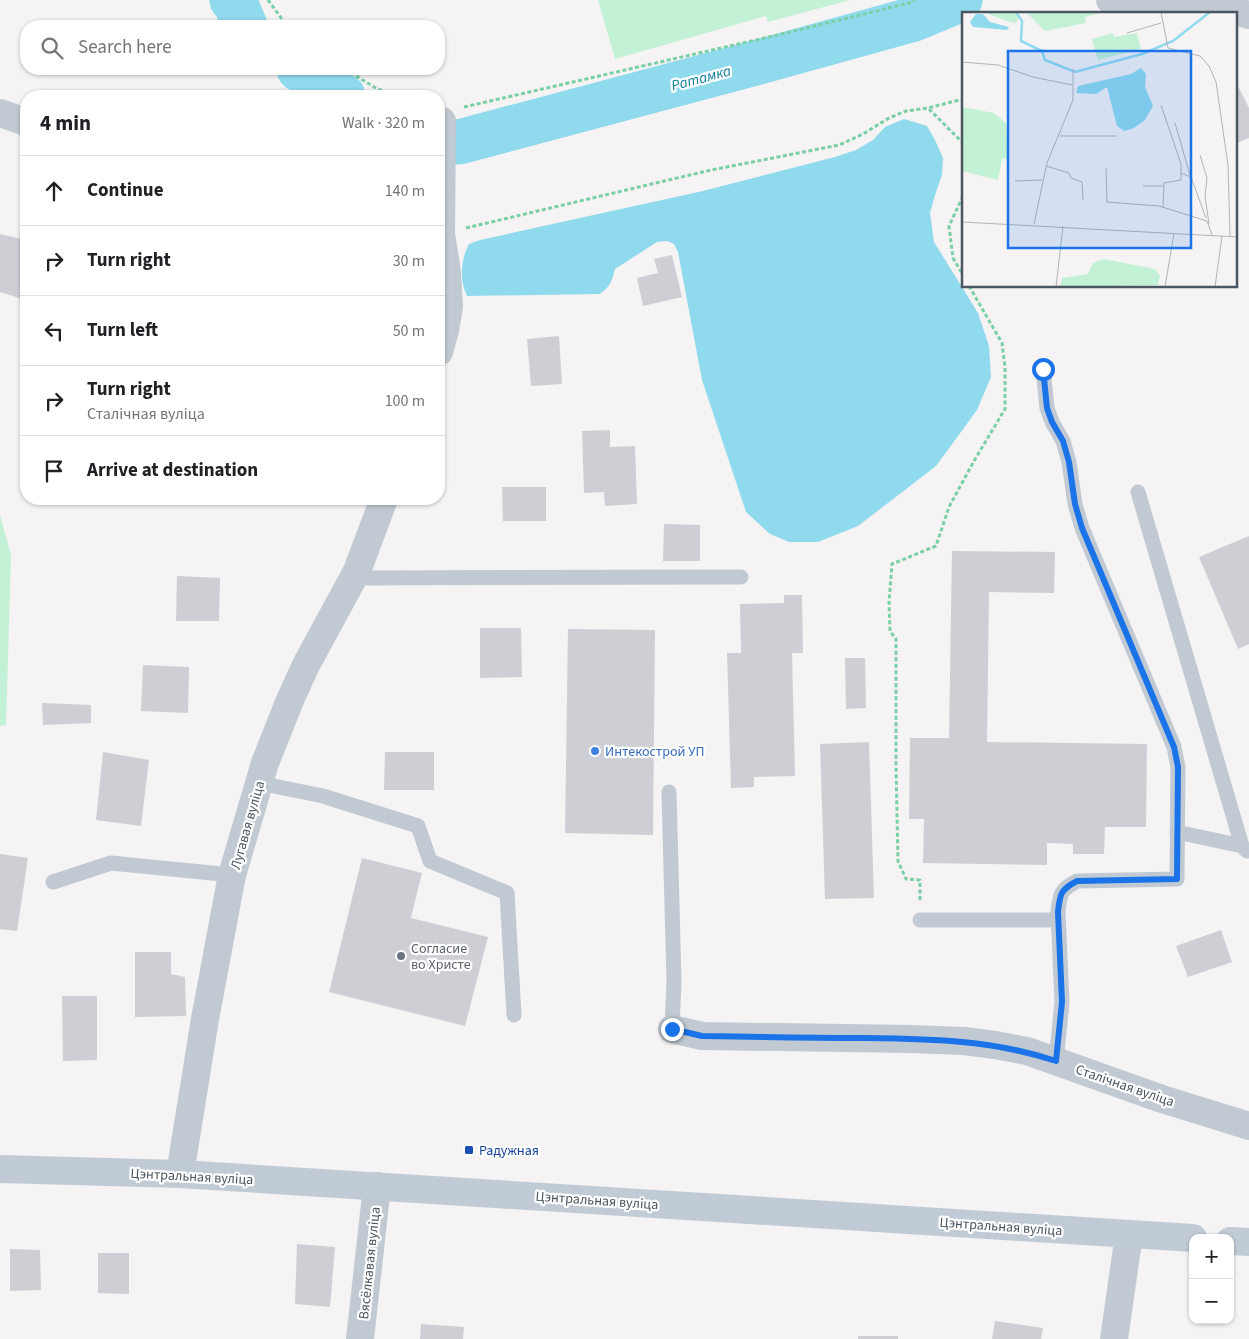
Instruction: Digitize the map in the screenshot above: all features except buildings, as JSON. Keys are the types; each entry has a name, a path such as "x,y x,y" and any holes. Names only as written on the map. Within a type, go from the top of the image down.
{"street":[{"path":"1110,0 1141,7 1198,9 1222,7 1249,15"},
{"path":"0,112 20,120"},
{"path":"445,158 451,114"},
{"path":"445,261 449,306 445,330"},
{"name":"Лугавая вуліца","path":"180,1174 205,1019 232,875 265,763 306,665 354,578 382,505"},
{"name":"Сталічная вуліца","path":"672,1029 702,1036 911,1039 964,1042 1027,1052 1162,1099 1249,1126"},
{"name":"Цэнтральная вуліца","path":"0,1169 180,1174 1189,1238"},
{"name":"Вясёлкавая вуліца","path":"360,1339 377,1186"},
{"path":"1114,1339 1129,1234"},
{"path":"1234,1241 1249,1242"}],"lane":[{"path":"1043,369 1047,408 1052,422 1063,441 1069,462 1075,504 1082,528 1174,747 1178,767 1177,879 1077,881 1064,888 1060,899 1058,920 1062,1002 1056,1061"},
{"path":"1138,492 1246,849"},
{"path":"354,578 741,577"},
{"path":"259,783 323,796 418,826 430,860 507,893 514,1015"},
{"path":"669,792 674,981 672,1029"},
{"path":"1177,832 1246,849"},
{"path":"52,882 111,863 232,875"},
{"path":"920,920 1058,920"}],"path":[{"path":"268,0 283,20"},
{"path":"451,114 913,2 914,0"},
{"path":"355,75 381,90"},
{"path":"445,233 711,170 839,145 906,111 928,108 962,99"},
{"path":"928,108 962,142"},
{"path":"962,198 949,226 953,258 962,273"},
{"path":"920,920 920,880 906,879 898,860 896,639 890,630 891,573 892,564 936,546 949,507 1005,409 1005,367 1002,343 970,288"}],"green space":[{"path":"598,0 850,0 768,22 766,16 615,59"},
{"path":"0,515 11,555 6,725 0,726"}],"water":[{"path":"904,119 927,126 943,158 942,175 930,213 934,242 978,313 989,346 991,377 977,410 936,466 858,526 818,542 789,542 770,534 746,512 702,380 678,252 674,244 667,241 657,242 615,269 610,284 599,294 467,296 464,290 462,270 464,256 469,244 703,191 835,157 856,150 873,140 885,127"}],"waterway":[{"name":"Ратамка","path":"232,0 235,2 242,20"},
{"name":"Ратамка","path":"445,142 459,142 759,62 914,19 960,0"},
{"name":"Ратамка","path":"309,75 333,90"}],"place":[{"name":"Интекострой УП","path":"595,751"},
{"name":"Согласие во Христе","path":"401,956"},
{"name":"Радужная","path":"469,1150"}],"route":[{"path":"672,1029 702,1036 911,1039 964,1042 995,1045 1056,1061 1062,1002 1058,912 1064,888 1077,881 1177,879 1178,767 1174,747 1082,528 1075,504 1069,462 1063,441 1052,422 1047,408 1043,369"}]}
